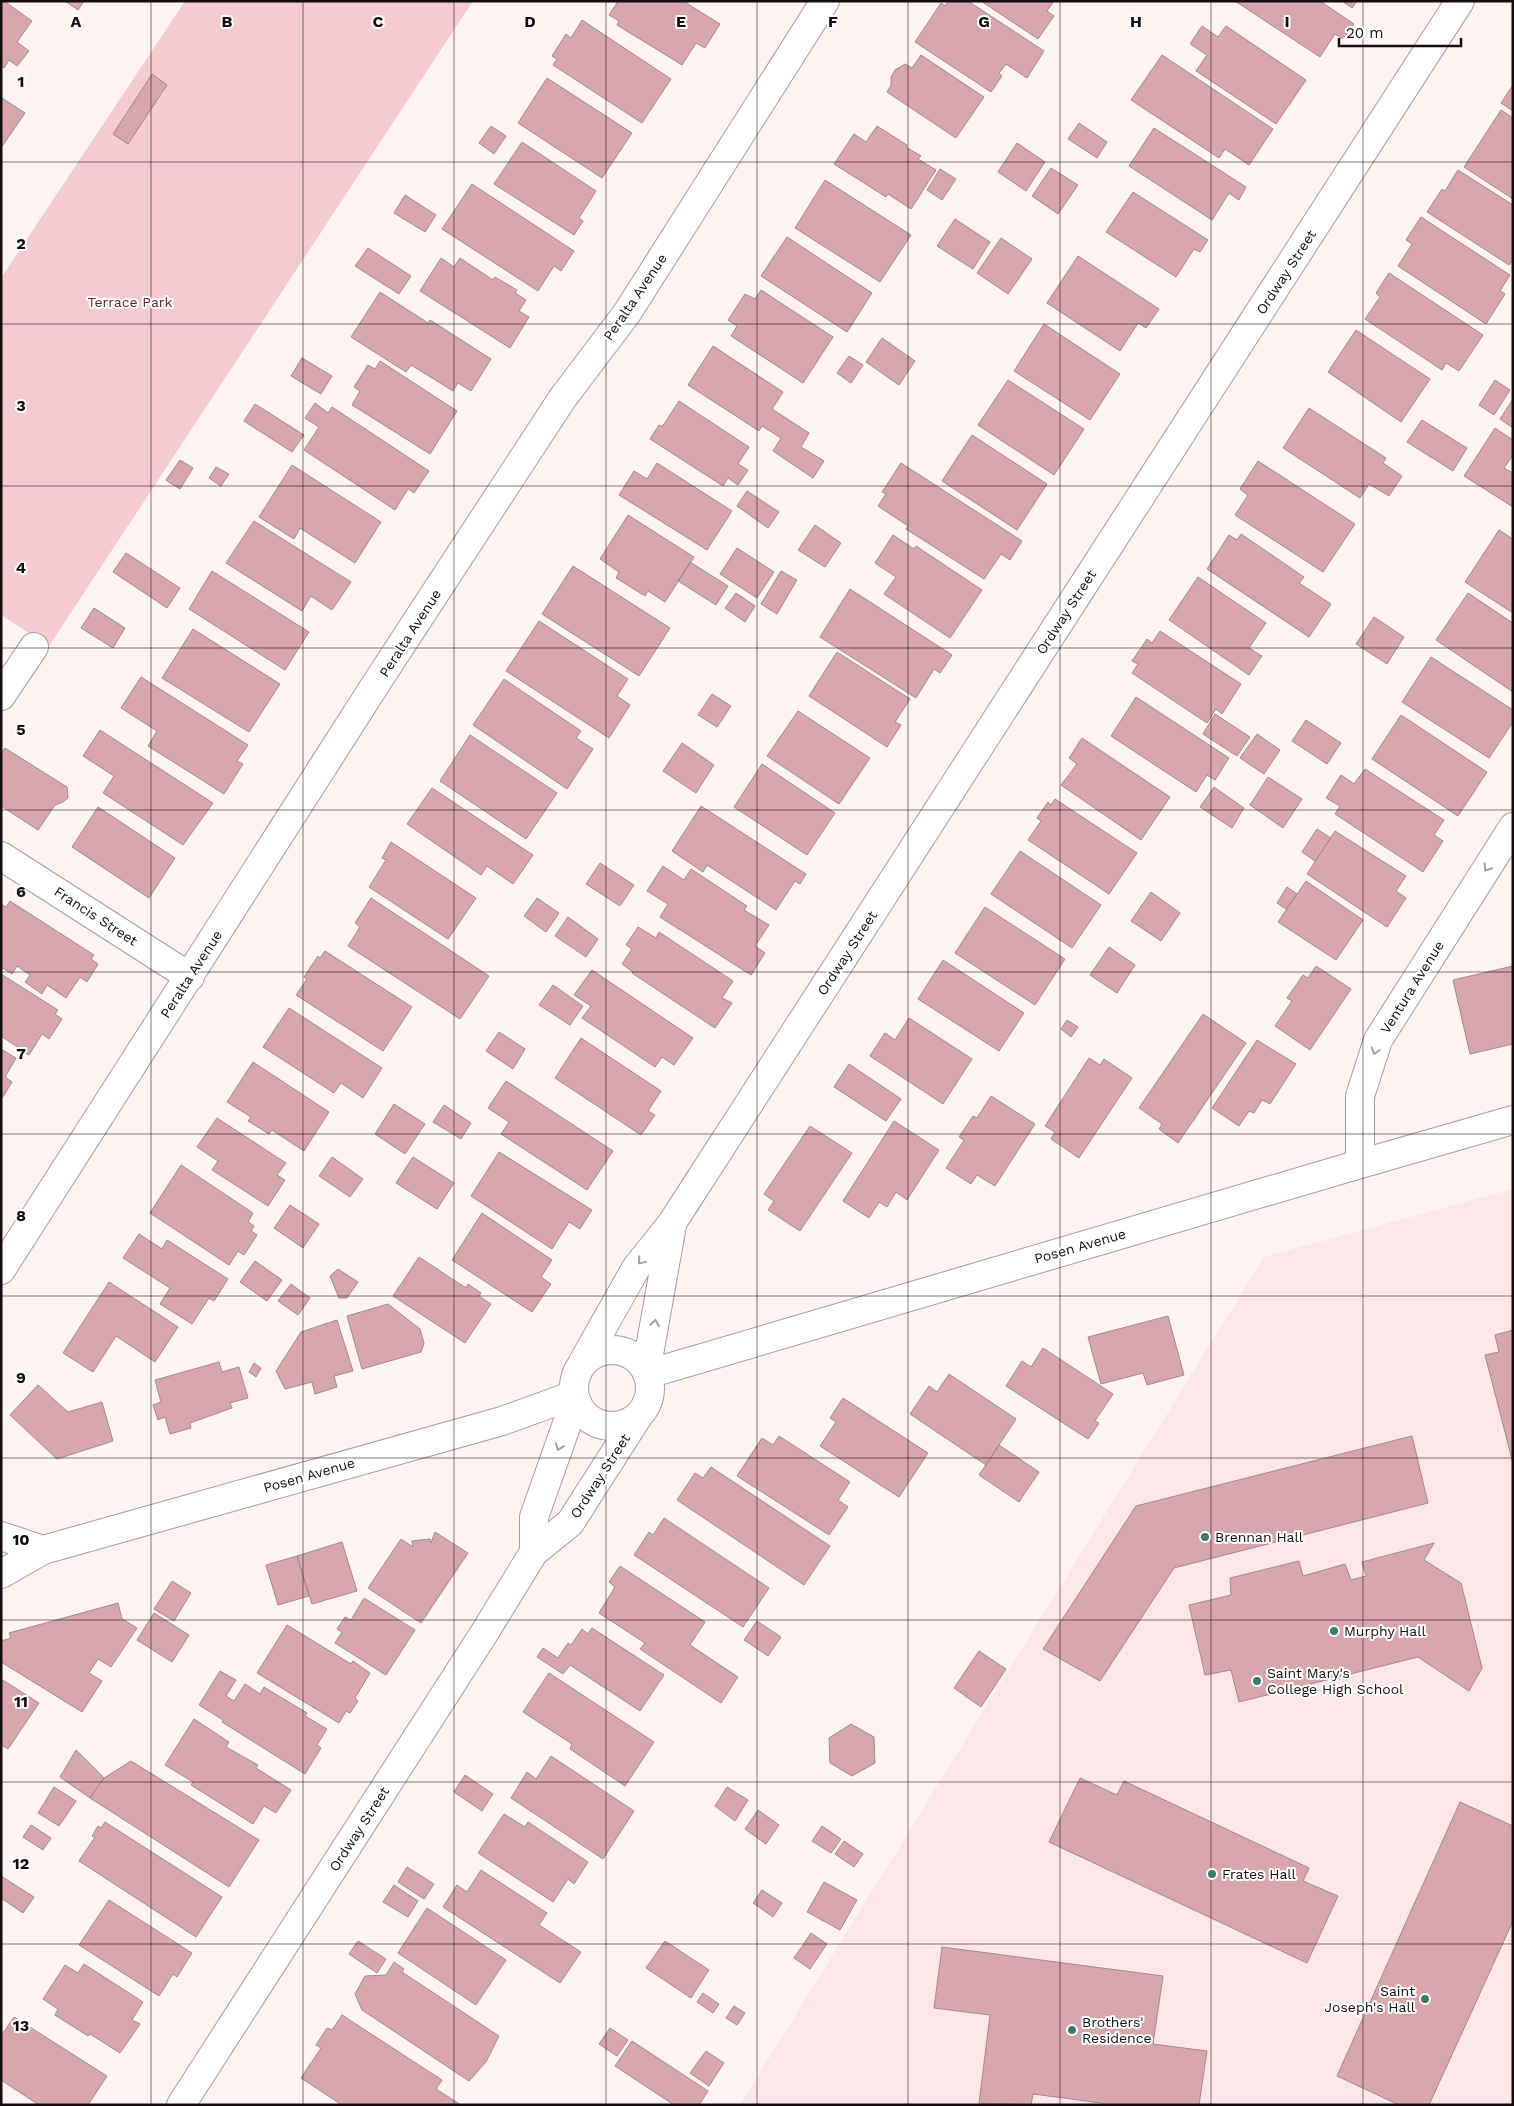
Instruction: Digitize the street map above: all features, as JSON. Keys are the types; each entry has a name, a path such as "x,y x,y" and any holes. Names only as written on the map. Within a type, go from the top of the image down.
{"street":[{"name":"Peralta Avenue","path":"1,1270 379,679 562,400 627,313 825,1"},
{"name":"Ordway Street","path":"583,1362 636,1268 672,1224 1460,1"},
{"path":"1,696 34,647"},
{"name":"Ventura Avenue","path":"1360,1164 1360,1096 1378,1040 1513,827"},
{"name":"Francis Street","path":"1,856 190,977"},
{"name":"Posen Avenue","path":"647,1372 1513,1120"},
{"name":"Ordway Street","path":"647,1372 672,1224"},
{"path":"534,1552 534,1517 574,1398 576,1372 583,1362 593,1354 609,1350 621,1351 635,1358 647,1372 650,1387 649,1397 639,1416 622,1425 601,1425 585,1416 574,1398"},
{"name":"Posen Avenue","path":"1,1574 43,1550 502,1421 574,1398"},
{"name":"Ordway Street","path":"181,2105 483,1635 534,1552 570,1523 639,1416"},
{"path":"1,1536 43,1550"}],"shaded area":[{"name":"Saint Mary's College High School","path":"1513,1189 1513,2105 740,2105 1264,1257"}],"green space":[{"name":"Terrace Park","path":"185,1 473,1 49,646 1,615 1,278"}],"building":[{"path":"1,1 4,1 32,21 17,42 29,51 17,66 9,60 4,68 1,66"},
{"path":"65,1 84,1 78,10"},
{"path":"614,1 683,1 720,24 705,48 696,43 682,65 617,25 619,21 609,15 617,3"},
{"path":"948,1 968,1 1044,51 1027,78 1006,64 999,73 1002,76 991,92 915,42 941,3 945,6"},
{"path":"981,1 1054,1 1047,11 1054,16 1038,39"},
{"path":"1235,1 1320,1 1354,24 1343,39 1335,34 1320,57"},
{"path":"1342,1 1357,1 1352,8"},
{"path":"582,20 671,79 642,123 553,65 557,59 552,56 566,34 571,38"},
{"path":"1202,26 1218,37 1226,26 1306,80 1276,124 1196,71 1207,55 1190,44"},
{"path":"921,55 984,97 956,138 887,92 895,70 905,64 912,68"},
{"path":"1162,55 1273,129 1249,165 1225,149 1219,158 1131,100"},
{"path":"152,74 167,85 128,144 113,134"},
{"path":"547,78 632,133 602,178 518,123"},
{"path":"1513,85 1513,111 1501,103"},
{"path":"1,99 25,113 1,148"},
{"path":"1501,110 1513,118 1513,199 1464,167"},
{"path":"1079,123 1107,142 1097,158 1068,139"},
{"path":"491,126 506,136 494,154 479,143"},
{"path":"877,126 907,145 906,147 921,156 918,159 936,170 911,209 888,194 886,197 834,164 854,134 866,142"},
{"path":"1154,128 1246,187 1239,200 1229,193 1212,220 1129,166"},
{"path":"522,142 596,191 579,218 583,221 574,235 494,184"},
{"path":"1017,143 1045,162 1026,191 998,172"},
{"path":"1051,168 1078,185 1058,214 1032,196"},
{"path":"940,169 956,179 942,200 927,190"},
{"path":"1458,170 1513,205 1513,260 1509,265 1427,212 1442,189 1445,191"},
{"path":"825,180 911,235 880,282 795,228"},
{"path":"472,184 574,251 561,271 554,266 538,291 442,229"},
{"path":"1133,192 1208,240 1200,252 1194,249 1176,277 1106,232"},
{"path":"405,195 436,215 425,232 394,213"},
{"path":"1421,217 1510,275 1500,291 1505,294 1486,324 1398,266 1412,244 1406,240"},
{"path":"955,219 990,242 973,269 937,246"},
{"path":"787,237 872,293 847,332 761,276"},
{"path":"1001,238 1032,259 1008,294 977,273"},
{"path":"368,248 411,276 399,294 355,266"},
{"path":"1078,256 1159,309 1146,328 1138,323 1120,351 1047,303"},
{"path":"441,258 454,267 460,258 493,280 495,277 517,290 515,293 526,300 519,311 529,317 510,348 420,291"},
{"path":"1389,273 1483,335 1459,371 1446,363 1442,370 1365,319 1380,297 1376,293"},
{"path":"761,290 833,337 803,383 731,336 737,326 728,320 745,294 755,299"},
{"path":"380,292 428,323 430,320 491,359 471,391 458,383 453,391 411,365 406,372 351,337"},
{"path":"1044,324 1120,374 1090,420 1014,371"},
{"path":"1356,330 1430,379 1401,422 1328,372"},
{"path":"882,338 915,361 899,385 866,362"},
{"path":"713,346 783,392 772,409 809,433 801,447 824,461 813,478 773,451 781,438 762,426 759,431 688,385"},
{"path":"849,356 863,365 851,383 837,373"},
{"path":"302,358 332,376 321,394 291,376"},
{"path":"380,361 457,411 430,454 352,405 360,391 354,387 368,365 375,369"},
{"path":"1008,380 1084,429 1054,475 978,425"},
{"path":"1495,380 1510,390 1494,415 1479,405"},
{"path":"1513,399 1513,428 1500,419"},
{"path":"679,401 749,447 738,464 748,470 738,485 728,478 723,486 650,439 659,425 662,427"},
{"path":"315,403 328,413 332,407 429,471 414,493 408,489 395,510 304,450 319,427 305,418"},
{"path":"255,404 304,435 292,452 244,421"},
{"path":"1309,408 1386,458 1383,463 1402,476 1389,496 1369,484 1360,498 1283,448"},
{"path":"1422,420 1467,448 1453,471 1407,442"},
{"path":"1495,428 1513,440 1513,455 1504,468 1513,473 1513,507 1464,476"},
{"path":"972,435 1047,484 1017,530 942,481"},
{"path":"180,460 193,468 180,489 166,480"},
{"path":"1258,461 1355,524 1323,572 1235,515 1248,495 1240,489"},
{"path":"657,463 732,511 707,550 619,495 634,471 647,479"},
{"path":"901,463 1022,541 1010,560 1001,554 984,579 906,529 908,526 878,506 886,494 882,492"},
{"path":"292,465 381,522 355,563 300,528 294,539 259,517"},
{"path":"216,467 229,474 221,486 209,478"},
{"path":"747,491 779,512 768,528 737,506"},
{"path":"628,515 694,557 665,602 648,591 645,596 616,578 619,572 600,559"},
{"path":"254,521 351,582 332,610 311,596 302,611 226,563"},
{"path":"815,525 841,543 825,567 798,550"},
{"path":"1499,530 1513,539 1513,613 1465,582"},
{"path":"1241,534 1304,577 1299,583 1331,604 1309,637 1207,569 1229,535 1237,540"},
{"path":"893,535 914,549 916,546 982,590 950,638 884,594 896,577 875,563"},
{"path":"737,548 774,572 757,598 720,574"},
{"path":"126,553 180,588 167,608 113,572"},
{"path":"690,562 728,586 716,605 678,581"},
{"path":"573,566 670,628 639,676 542,614"},
{"path":"212,571 309,632 285,670 189,609"},
{"path":"781,571 797,580 777,614 761,604"},
{"path":"1198,577 1266,623 1249,648 1262,656 1249,675 1169,620"},
{"path":"850,589 952,655 940,673 934,669 916,698 820,637"},
{"path":"736,593 755,606 745,622 725,608"},
{"path":"1468,593 1513,623 1513,692 1436,640"},
{"path":"94,608 125,628 113,648 81,628"},
{"path":"1374,617 1404,637 1387,664 1356,644"},
{"path":"539,621 628,679 617,696 630,705 609,738 506,671"},
{"path":"193,629 280,684 249,732 162,678"},
{"path":"1160,631 1241,684 1222,714 1216,709 1207,723 1132,673 1138,664 1132,661 1147,639 1152,643"},
{"path":"837,652 910,699 895,722 901,725 887,747 809,696"},
{"path":"1431,657 1513,710 1513,722 1489,758 1402,702"},
{"path":"141,677 248,745 237,761 243,764 224,794 148,746 157,731 121,708"},
{"path":"504,679 581,731 576,738 593,749 567,789 473,725"},
{"path":"712,694 731,706 717,727 698,715"},
{"path":"1136,697 1229,758 1215,780 1207,775 1196,792 1111,736"},
{"path":"798,711 870,758 839,804 767,756"},
{"path":"1215,714 1250,737 1237,756 1203,734"},
{"path":"1401,715 1487,772 1458,816 1372,759"},
{"path":"1306,720 1341,743 1327,764 1292,741"},
{"path":"100,730 213,803 183,845 103,793 114,776 83,756"},
{"path":"1257,734 1280,750 1264,774 1240,758"},
{"path":"470,735 557,793 526,839 440,781"},
{"path":"1082,738 1170,797 1141,840 1061,785 1077,764 1069,758"},
{"path":"682,743 714,765 696,793 663,771"},
{"path":"5,748 67,787 68,798 55,805 38,830 1,806 1,753"},
{"path":"762,764 835,813 807,855 734,807"},
{"path":"1365,769 1444,820 1434,835 1443,841 1423,872 1335,814 1340,806 1326,798 1341,775 1354,784"},
{"path":"1268,777 1302,799 1283,828 1250,805"},
{"path":"1214,787 1244,808 1232,828 1200,807"},
{"path":"432,788 533,855 513,884 487,866 481,875 407,824"},
{"path":"1055,799 1137,853 1109,894 1028,840 1041,821 1037,818 1048,802 1051,805"},
{"path":"701,806 806,874 800,884 795,881 776,910 707,865 703,872 672,851"},
{"path":"98,807 175,858 149,898 72,847"},
{"path":"1317,829 1331,838 1315,861 1302,852"},
{"path":"1335,831 1406,876 1396,891 1406,898 1387,927 1307,874"},
{"path":"391,842 476,898 448,939 369,887 386,860 382,858"},
{"path":"1020,851 1101,905 1072,948 991,894"},
{"path":"600,863 634,885 620,906 586,884"},
{"path":"663,866 684,880 691,869 747,906 744,910 769,925 755,946 765,953 751,975 660,917 668,904 647,891"},
{"path":"1306,881 1363,920 1336,960 1278,922"},
{"path":"1287,887 1297,894 1286,909 1277,903"},
{"path":"1151,892 1180,913 1161,941 1131,921"},
{"path":"371,898 489,976 460,1019 348,946 360,927 355,923"},
{"path":"537,898 559,913 546,932 524,916"},
{"path":"10,901 94,955 91,959 98,964 87,982 80,977 66,998 47,985 42,994 25,982 30,975 17,966 12,974 1,967 1,904 6,907"},
{"path":"985,907 1065,959 1035,1005 955,953"},
{"path":"568,917 598,939 586,957 555,936"},
{"path":"638,927 656,938 659,932 733,981 722,998 732,1003 715,1028 632,973 622,964 632,949 626,945"},
{"path":"1109,947 1135,965 1117,993 1090,975"},
{"path":"325,951 412,1007 383,1051 296,995 307,979 304,977 318,956 320,958"},
{"path":"943,960 1024,1013 999,1051 918,999"},
{"path":"1316,966 1351,989 1310,1050 1275,1026 1292,1001 1287,998 1303,975 1308,978"},
{"path":"1513,966 1513,1044 1470,1054 1453,980"},
{"path":"592,970 693,1038 674,1065 662,1057 655,1067 582,1018 591,1006 574,995"},
{"path":"1,974 58,1010 55,1014 62,1019 49,1039 42,1034 29,1055 1,1036"},
{"path":"553,985 583,1006 570,1025 539,1005"},
{"path":"289,1008 382,1068 363,1098 341,1083 334,1093 263,1047"},
{"path":"1203,1014 1246,1043 1178,1143 1159,1129 1162,1124 1139,1108"},
{"path":"909,1018 972,1059 943,1104 870,1056 885,1033 895,1040"},
{"path":"1067,1020 1078,1027 1071,1037 1061,1029"},
{"path":"499,1032 525,1049 513,1069 486,1051"},
{"path":"581,1038 661,1091 648,1111 655,1115 641,1135 555,1078"},
{"path":"1257,1040 1296,1064 1270,1104 1262,1100 1254,1113 1249,1111 1239,1126 1212,1108"},
{"path":"1,1049 16,1058 5,1077 12,1082 1,1100"},
{"path":"1089,1058 1100,1065 1104,1059 1132,1078 1079,1158 1051,1139 1055,1132 1045,1126"},
{"path":"253,1062 329,1112 304,1151 272,1130 269,1134 248,1121 251,1117 227,1102"},
{"path":"849,1064 901,1099 886,1121 834,1087"},
{"path":"506,1081 613,1151 587,1190 501,1134 509,1122 488,1108"},
{"path":"991,1096 1035,1124 995,1186 977,1175 971,1184 946,1168 964,1140 959,1137 973,1116 977,1118"},
{"path":"394,1104 425,1124 405,1154 375,1134"},
{"path":"444,1105 471,1123 461,1139 433,1122"},
{"path":"217,1118 286,1163 277,1175 285,1180 268,1206 212,1170 218,1161 197,1147"},
{"path":"894,1121 939,1150 907,1200 896,1192 887,1207 879,1202 869,1218 843,1201"},
{"path":"810,1126 852,1153 800,1231 768,1210 774,1201 764,1194"},
{"path":"499,1152 592,1210 580,1229 569,1222 552,1249 471,1196"},
{"path":"332,1157 363,1179 350,1197 319,1176"},
{"path":"413,1157 454,1183 437,1209 396,1183"},
{"path":"181,1165 253,1213 248,1222 254,1226 251,1231 257,1235 244,1255 238,1251 229,1265 150,1213"},
{"path":"290,1205 319,1224 303,1248 274,1228"},
{"path":"482,1213 552,1260 541,1277 551,1284 532,1312 452,1260"},
{"path":"139,1234 162,1249 167,1240 228,1279 214,1301 209,1298 192,1324 160,1304 170,1288 123,1258"},
{"path":"419,1257 466,1288 468,1284 481,1293 479,1296 491,1304 465,1343 393,1296"},
{"path":"255,1261 282,1280 267,1301 240,1282"},
{"path":"338,1269 358,1282 347,1298 339,1298 330,1276"},
{"path":"109,1282 178,1327 155,1362 116,1336 93,1372 63,1353"},
{"path":"291,1284 310,1298 298,1315 278,1301"},
{"path":"388,1304 420,1329 424,1343 421,1352 362,1369 347,1316"},
{"path":"1168,1316 1184,1375 1147,1385 1143,1373 1101,1384 1088,1337"},
{"path":"337,1320 353,1371 334,1376 337,1387 315,1394 312,1382 285,1389 276,1371 301,1332"},
{"path":"1513,1330 1513,1463 1485,1355 1499,1352 1495,1335"},
{"path":"1043,1348 1113,1394 1095,1421 1099,1423 1088,1439 1006,1386 1022,1361 1031,1367"},
{"path":"219,1362 222,1372 239,1367 248,1398 230,1403 232,1408 190,1423 191,1428 170,1434 165,1417 158,1420 153,1405 161,1402 155,1380"},
{"path":"254,1363 261,1368 256,1377 249,1372"},
{"path":"949,1374 1016,1419 986,1465 910,1414 929,1386 937,1392"},
{"path":"38,1385 68,1412 102,1402 113,1441 57,1459 10,1415"},
{"path":"843,1398 928,1453 899,1497 820,1446 836,1422 830,1418"},
{"path":"779,1436 850,1482 838,1500 848,1507 829,1535 737,1476 762,1438 773,1445"},
{"name":"Brennan Hall","path":"1412,1436 1428,1503 1174,1568 1100,1681 1043,1649 1136,1506"},
{"path":"999,1445 1039,1472 1019,1502 979,1475"},
{"path":"711,1467 830,1546 804,1585 677,1500 695,1473 703,1478"},
{"path":"664,1518 769,1588 743,1627 634,1555 649,1532 653,1535"},
{"path":"435,1532 468,1553 421,1623 368,1588 401,1539 413,1547 412,1541 430,1539 431,1543"},
{"path":"342,1542 357,1591 312,1604 297,1556"},
{"name":"Murphy Hall","path":"1434,1543 1424,1560 1461,1583 1482,1668 1469,1691 1418,1657 1239,1702 1231,1670 1205,1675 1189,1605 1231,1595 1230,1578 1299,1561 1303,1576 1345,1564 1351,1580 1366,1576 1362,1562"},
{"path":"297,1556 309,1596 278,1605 266,1565"},
{"path":"620,1566 705,1622 690,1645 738,1677 721,1703 640,1649 645,1643 599,1613 615,1587 609,1582"},
{"path":"172,1581 191,1593 174,1621 154,1609"},
{"path":"364,1598 415,1630 386,1675 335,1643 342,1632 337,1629 345,1617 351,1620"},
{"path":"118,1603 122,1619 137,1628 111,1667 98,1659 89,1673 102,1681 82,1712 1,1662 1,1641 11,1638 9,1633"},
{"path":"154,1613 189,1635 172,1662 137,1640"},
{"path":"757,1621 781,1637 768,1656 744,1640"},
{"path":"287,1625 351,1664 353,1661 370,1673 355,1698 358,1701 350,1713 346,1711 339,1723 257,1673"},
{"path":"592,1628 664,1675 640,1711 570,1665 563,1674 537,1657 543,1648 558,1658 568,1643 571,1645 582,1629 588,1634"},
{"path":"979,1651 1006,1669 981,1707 954,1688"},
{"path":"220,1671 236,1680 226,1696 234,1701 245,1684 260,1694 264,1687 307,1713 305,1716 327,1729 317,1745 321,1748 305,1774 222,1722 223,1720 199,1705"},
{"path":"549,1673 654,1742 625,1786 570,1749 572,1744 523,1712"},
{"path":"1,1679 39,1703 8,1749 1,1745"},
{"path":"194,1719 229,1742 226,1747 258,1765 256,1768 291,1790 276,1813 264,1806 253,1824 191,1785 193,1782 165,1765"},
{"path":"851,1724 874,1737 875,1763 852,1776 830,1763 829,1738"},
{"path":"76,1750 104,1778 90,1798 60,1777"},
{"path":"551,1756 634,1811 603,1859 511,1798 527,1772 536,1779"},
{"path":"131,1761 259,1840 229,1887 90,1798 104,1778"},
{"path":"465,1775 493,1794 482,1811 454,1792"},
{"name":"Frates Hall","path":"1080,1778 1117,1795 1124,1781 1309,1868 1303,1881 1338,1896 1307,1963 1049,1842"},
{"path":"54,1787 76,1801 59,1826 38,1813"},
{"path":"727,1787 748,1800 735,1821 715,1806"},
{"name":"Saint Joseph's Hall","path":"1460,1802 1513,1826 1513,1921 1429,2105 1399,2105 1337,2076"},
{"path":"758,1810 779,1825 766,1844 745,1829"},
{"path":"504,1814 525,1827 528,1822 588,1862 574,1884 568,1879 553,1902 478,1853"},
{"path":"105,1822 222,1897 196,1937 79,1861 95,1837 92,1836 98,1826 101,1828"},
{"path":"31,1825 51,1838 43,1850 23,1837"},
{"path":"822,1826 841,1839 831,1853 812,1841"},
{"path":"844,1841 863,1854 854,1867 835,1854"},
{"path":"407,1867 434,1884 424,1899 398,1882"},
{"path":"481,1870 547,1913 539,1925 581,1952 560,1983 443,1907 457,1885 467,1892"},
{"path":"1,1876 34,1897 23,1913 1,1898"},
{"path":"824,1882 857,1900 840,1930 807,1912"},
{"path":"394,1885 418,1901 408,1917 383,1902"},
{"path":"762,1890 782,1903 773,1917 753,1903"},
{"path":"109,1900 192,1953 177,1977 173,1974 159,1996 79,1945"},
{"path":"427,1908 506,1960 476,2005 398,1953"},
{"path":"811,1933 827,1944 810,1969 794,1958"},
{"path":"358,1941 386,1959 377,1973 349,1954"},
{"path":"665,1941 709,1970 691,1998 646,1968"},
{"name":"Brothers' Residence","path":"942,1947 1163,1976 1153,2044 1207,2051 1199,2105 1100,2105 1101,2103 1033,2094 1031,2105 979,2103 990,2015 934,2008"},
{"path":"394,1962 404,1969 402,1972 499,2036 486,2062 469,2081 362,2010 355,1994 365,1976 386,1975"},
{"path":"84,1964 143,2002 132,2020 140,2024 120,2053 55,2015 58,2009 43,1999 65,1965 78,1973"},
{"path":"703,1993 719,2004 713,2013 697,2002"},
{"path":"734,2006 745,2013 737,2025 726,2018"},
{"path":"342,2015 442,2080 436,2089 461,2105 342,2105 301,2078 321,2048 316,2045 327,2028 332,2030"},
{"path":"14,2017 107,2076 88,2105 39,2105 1,2080 1,2036"},
{"path":"610,2028 628,2040 617,2056 599,2044"},
{"path":"632,2041 708,2091 699,2105 674,2105 615,2066"},
{"path":"706,2051 724,2063 709,2086 690,2073"}],"place":[{"name":"Brennan Hall","path":"1205,1537"},
{"name":"Murphy Hall","path":"1334,1631"},
{"name":"Saint Mary's College High School","path":"1257,1681"},
{"name":"Frates Hall","path":"1212,1874"},
{"name":"Saint Joseph's Hall","path":"1425,1999"},
{"name":"Brothers' Residence","path":"1072,2030"}]}
